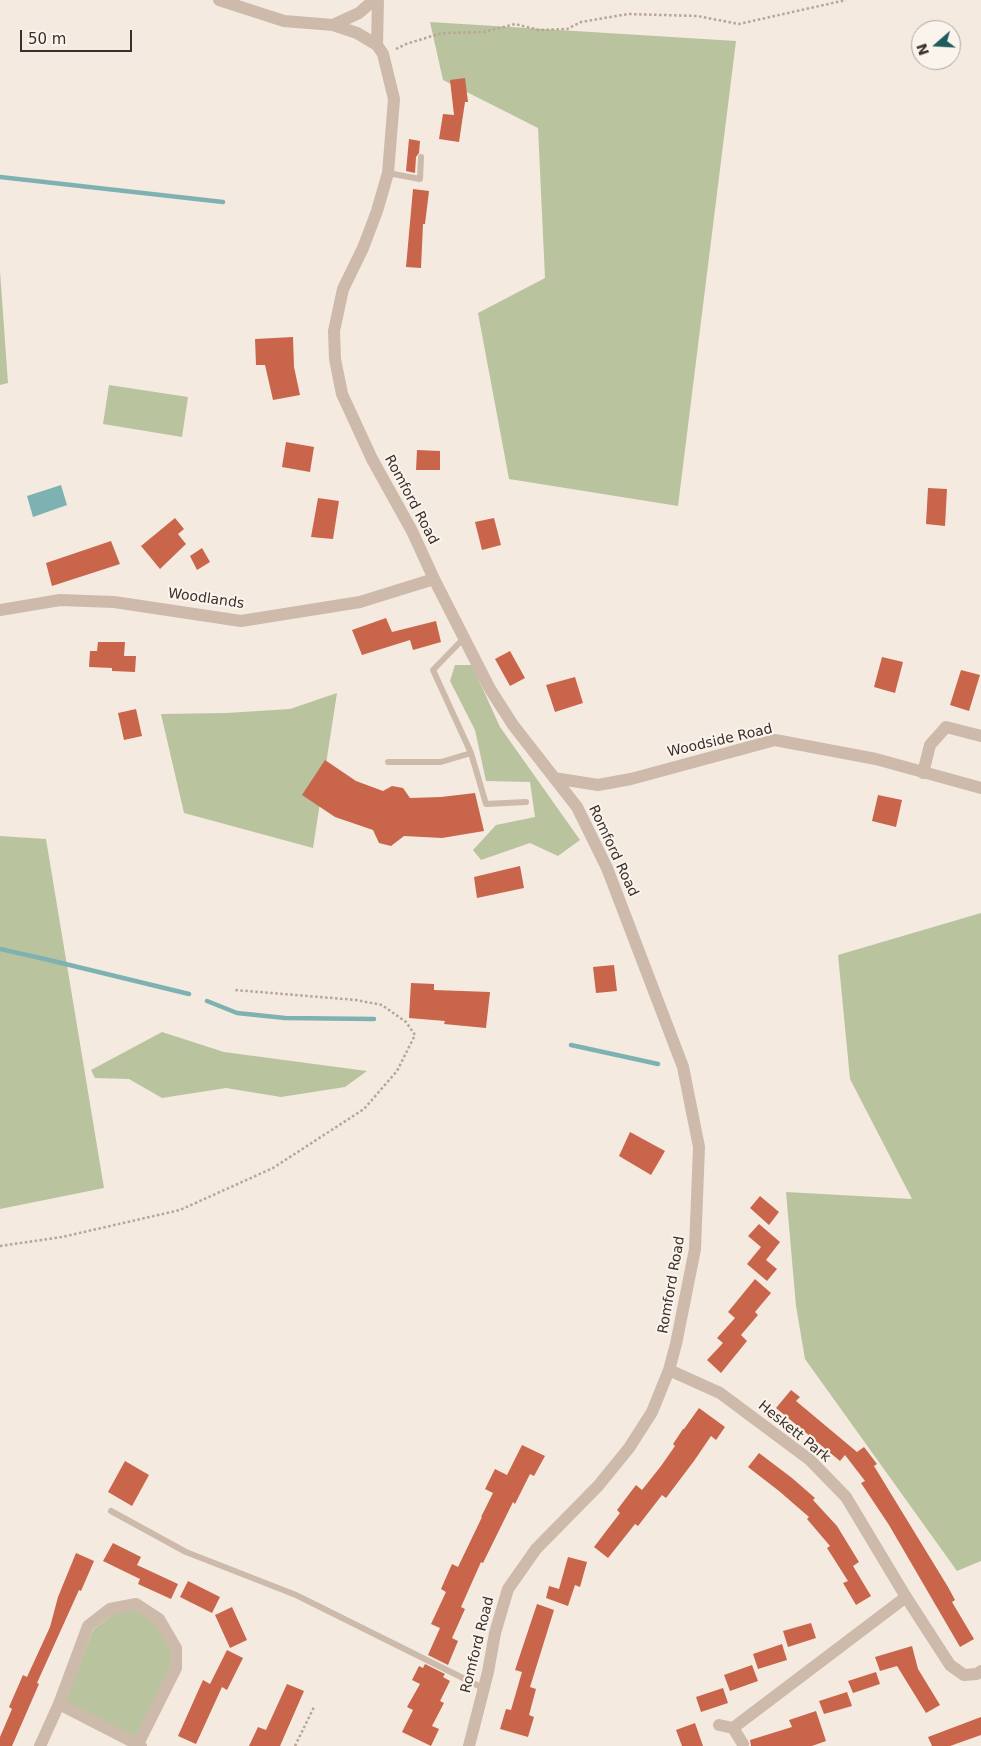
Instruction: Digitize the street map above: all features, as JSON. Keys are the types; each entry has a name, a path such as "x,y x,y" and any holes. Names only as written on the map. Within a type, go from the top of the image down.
{"street":[{"path":"219,0 284,21 333,25 357,33 380,49"},
{"path":"333,25 359,13 376,0"},
{"name":"Romford Road","path":"376,0 380,49 394,100 388,173 378,211 363,248 343,288 334,331 335,360 342,394 372,459 412,531 434,579 490,689 513,725 577,807 607,868 683,1067 699,1147 696,1249 669,1370 652,1412 629,1448 598,1486 536,1549 508,1589 495,1633 488,1672 469,1746"},
{"name":"Woodlands","path":"0,610 60,600 114,602 241,621 301,613 360,602 434,579"},
{"path":"923,773 930,745 946,728 981,736"},
{"name":"Woodside Road","path":"554,778 598,785 631,779 775,740 876,759 981,788"},
{"name":"Heskett Park","path":"669,1370 720,1393 810,1460 846,1497 950,1666 964,1675 977,1674 981,1671"},
{"path":"733,1728 906,1597"},
{"path":"40,1746 59,1704 88,1626 110,1609 136,1604 159,1619 176,1648 176,1668 140,1745 59,1704"},
{"path":"720,1724 733,1728 743,1744"}],"lane":[{"path":"388,173 420,179 421,157"},
{"path":"464,637 433,670 471,753 486,804 526,802"},
{"path":"388,762 441,762 471,753"},
{"path":"111,1511 186,1552 296,1595 483,1688"}],"path":[{"path":"380,49 406,44 442,32 484,32 515,24 539,30 567,29 580,22 628,14 697,16 740,24 846,0"},
{"path":"0,1246 62,1237 180,1210 273,1168 364,1109 397,1071 415,1035 406,1022 382,1005 356,1000 235,990"},
{"path":"295,1746 314,1706"}],"green space":[{"path":"430,22 736,41 678,506 509,479 478,313 545,278 538,128 443,80"},
{"path":"0,271 8,383 0,385"},
{"path":"109,385 188,397 182,437 103,424"},
{"path":"455,665 472,665 500,727 580,840 558,856 530,843 481,860 473,850 496,825 535,817 530,782 486,781 475,730 450,681"},
{"path":"337,693 313,848 184,813 161,714 226,713 290,709"},
{"path":"0,836 46,839 104,1188 0,1209"},
{"path":"981,913 981,1561 957,1571 805,1359 796,1306 786,1192 912,1199 850,1079 838,955"},
{"path":"162,1032 224,1052 367,1071 345,1087 281,1097 226,1088 162,1098 129,1079 95,1078 91,1070"},
{"path":"135,1610 155,1622 171,1647 170,1667 136,1738 65,1702 93,1630 113,1614"}],"water":[{"path":"61,485 67,505 33,517 27,496"}],"building":[{"path":"465,78 468,102 465,102 459,142 439,139 443,114 454,115 450,80"},
{"path":"409,139 420,141 415,173 406,171"},
{"path":"413,189 429,191 425,224 423,224 421,268 406,267"},
{"path":"293,337 294,367 300,395 273,400 265,365 256,365 255,339"},
{"path":"286,442 314,447 310,472 282,467"},
{"path":"417,450 440,451 440,470 416,470"},
{"path":"928,488 947,489 945,526 926,524"},
{"path":"318,498 339,501 333,539 311,537"},
{"path":"175,518 184,529 178,534 186,544 160,569 141,546"},
{"path":"494,518 501,545 482,550 475,522"},
{"path":"111,541 120,564 52,586 46,563"},
{"path":"202,548 210,562 197,570 190,556"},
{"path":"386,618 392,632 436,621 441,642 413,650 410,640 362,655 352,630"},
{"path":"98,642 125,642 124,656 136,656 135,672 89,667 90,651 97,651"},
{"path":"510,651 525,678 510,686 495,659"},
{"path":"882,657 903,662 895,693 874,687"},
{"path":"961,670 980,675 969,711 950,705"},
{"path":"575,677 583,703 555,712 546,685"},
{"path":"136,709 142,736 124,740 118,713"},
{"path":"325,760 356,781 383,791 392,786 403,788 410,798 475,793 484,831 442,838 404,836 391,846 379,843 373,830 335,817 302,795"},
{"path":"878,795 902,800 896,827 872,821"},
{"path":"520,866 524,888 477,898 474,877"},
{"path":"614,965 617,991 596,993 593,967"},
{"path":"411,983 434,984 434,990 490,992 486,1028 444,1024 445,1021 409,1018"},
{"path":"630,1132 665,1151 651,1175 619,1156"},
{"path":"760,1196 779,1212 769,1225 750,1208"},
{"path":"759,1224 780,1242 766,1260 777,1269 767,1281 747,1264 761,1247 748,1236"},
{"path":"755,1279 771,1293 755,1312 758,1315 741,1335 747,1341 721,1373 707,1360 723,1343 717,1338 735,1318 728,1312"},
{"path":"791,1390 800,1397 796,1401 857,1452 864,1447 877,1464 874,1466 948,1587 955,1600 952,1602 974,1639 960,1647 889,1525 861,1483 865,1481 845,1455 840,1461 776,1408"},
{"path":"699,1408 725,1427 716,1440 711,1436 666,1498 662,1495 638,1526 635,1524 608,1558 594,1547 620,1513 617,1510 636,1485 642,1490 661,1466 675,1446 673,1444"},
{"path":"522,1445 545,1456 534,1476 530,1474 515,1504 513,1502 483,1563 481,1562 461,1607 465,1609 452,1638 458,1641 448,1665 428,1655 440,1628 431,1624 446,1592 441,1589 452,1564 458,1567 493,1493 485,1489 495,1469 507,1475"},
{"path":"759,1453 815,1498 813,1500 837,1526 859,1562 853,1566 871,1596 856,1605 843,1583 848,1581 827,1548 830,1546 807,1519 809,1517 748,1467"},
{"path":"125,1461 149,1475 132,1506 108,1492"},
{"path":"113,1543 141,1557 137,1565 178,1584 171,1599 138,1584 140,1579 103,1561"},
{"path":"76,1553 94,1561 37,1683 39,1684 12,1746 0,1746 0,1737 12,1709 9,1707 23,1675 27,1677 50,1627 58,1597"},
{"path":"568,1557 587,1562 580,1587 575,1585 568,1606 546,1598 549,1586 559,1589"},
{"path":"188,1581 220,1597 212,1613 180,1597"},
{"path":"537,1604 554,1610 530,1687 536,1689 529,1715 534,1717 528,1737 500,1729 506,1709 511,1710 522,1672 515,1670"},
{"path":"232,1607 247,1640 230,1648 215,1615"},
{"path":"811,1623 816,1638 788,1647 783,1631"},
{"path":"782,1644 787,1660 758,1669 753,1654"},
{"path":"912,1646 918,1669 940,1705 926,1713 897,1666 880,1671 875,1657"},
{"path":"227,1650 243,1658 227,1690 222,1687 196,1744 178,1736 203,1680 210,1684"},
{"path":"425,1664 445,1674 443,1677 450,1681 440,1701 444,1703 432,1726 439,1729 431,1746 402,1732 413,1710 407,1707 420,1684 412,1680 419,1666 423,1668"},
{"path":"752,1665 758,1681 730,1691 724,1675"},
{"path":"876,1672 880,1684 853,1693 848,1681"},
{"path":"287,1684 304,1691 280,1746 249,1746 258,1727 266,1730"},
{"path":"723,1688 728,1703 701,1712 696,1697"},
{"path":"847,1692 852,1706 824,1714 819,1701"},
{"path":"816,1711 826,1741 812,1746 751,1746 750,1740 792,1727 789,1720"},
{"path":"981,1717 981,1735 950,1746 932,1746 928,1737"},
{"path":"695,1723 703,1746 682,1746 676,1730"}],"waterway":[{"path":"0,177 223,202"},
{"path":"0,949 189,994"},
{"path":"207,1001 237,1013 285,1018 374,1019"},
{"path":"571,1045 658,1064"}]}
